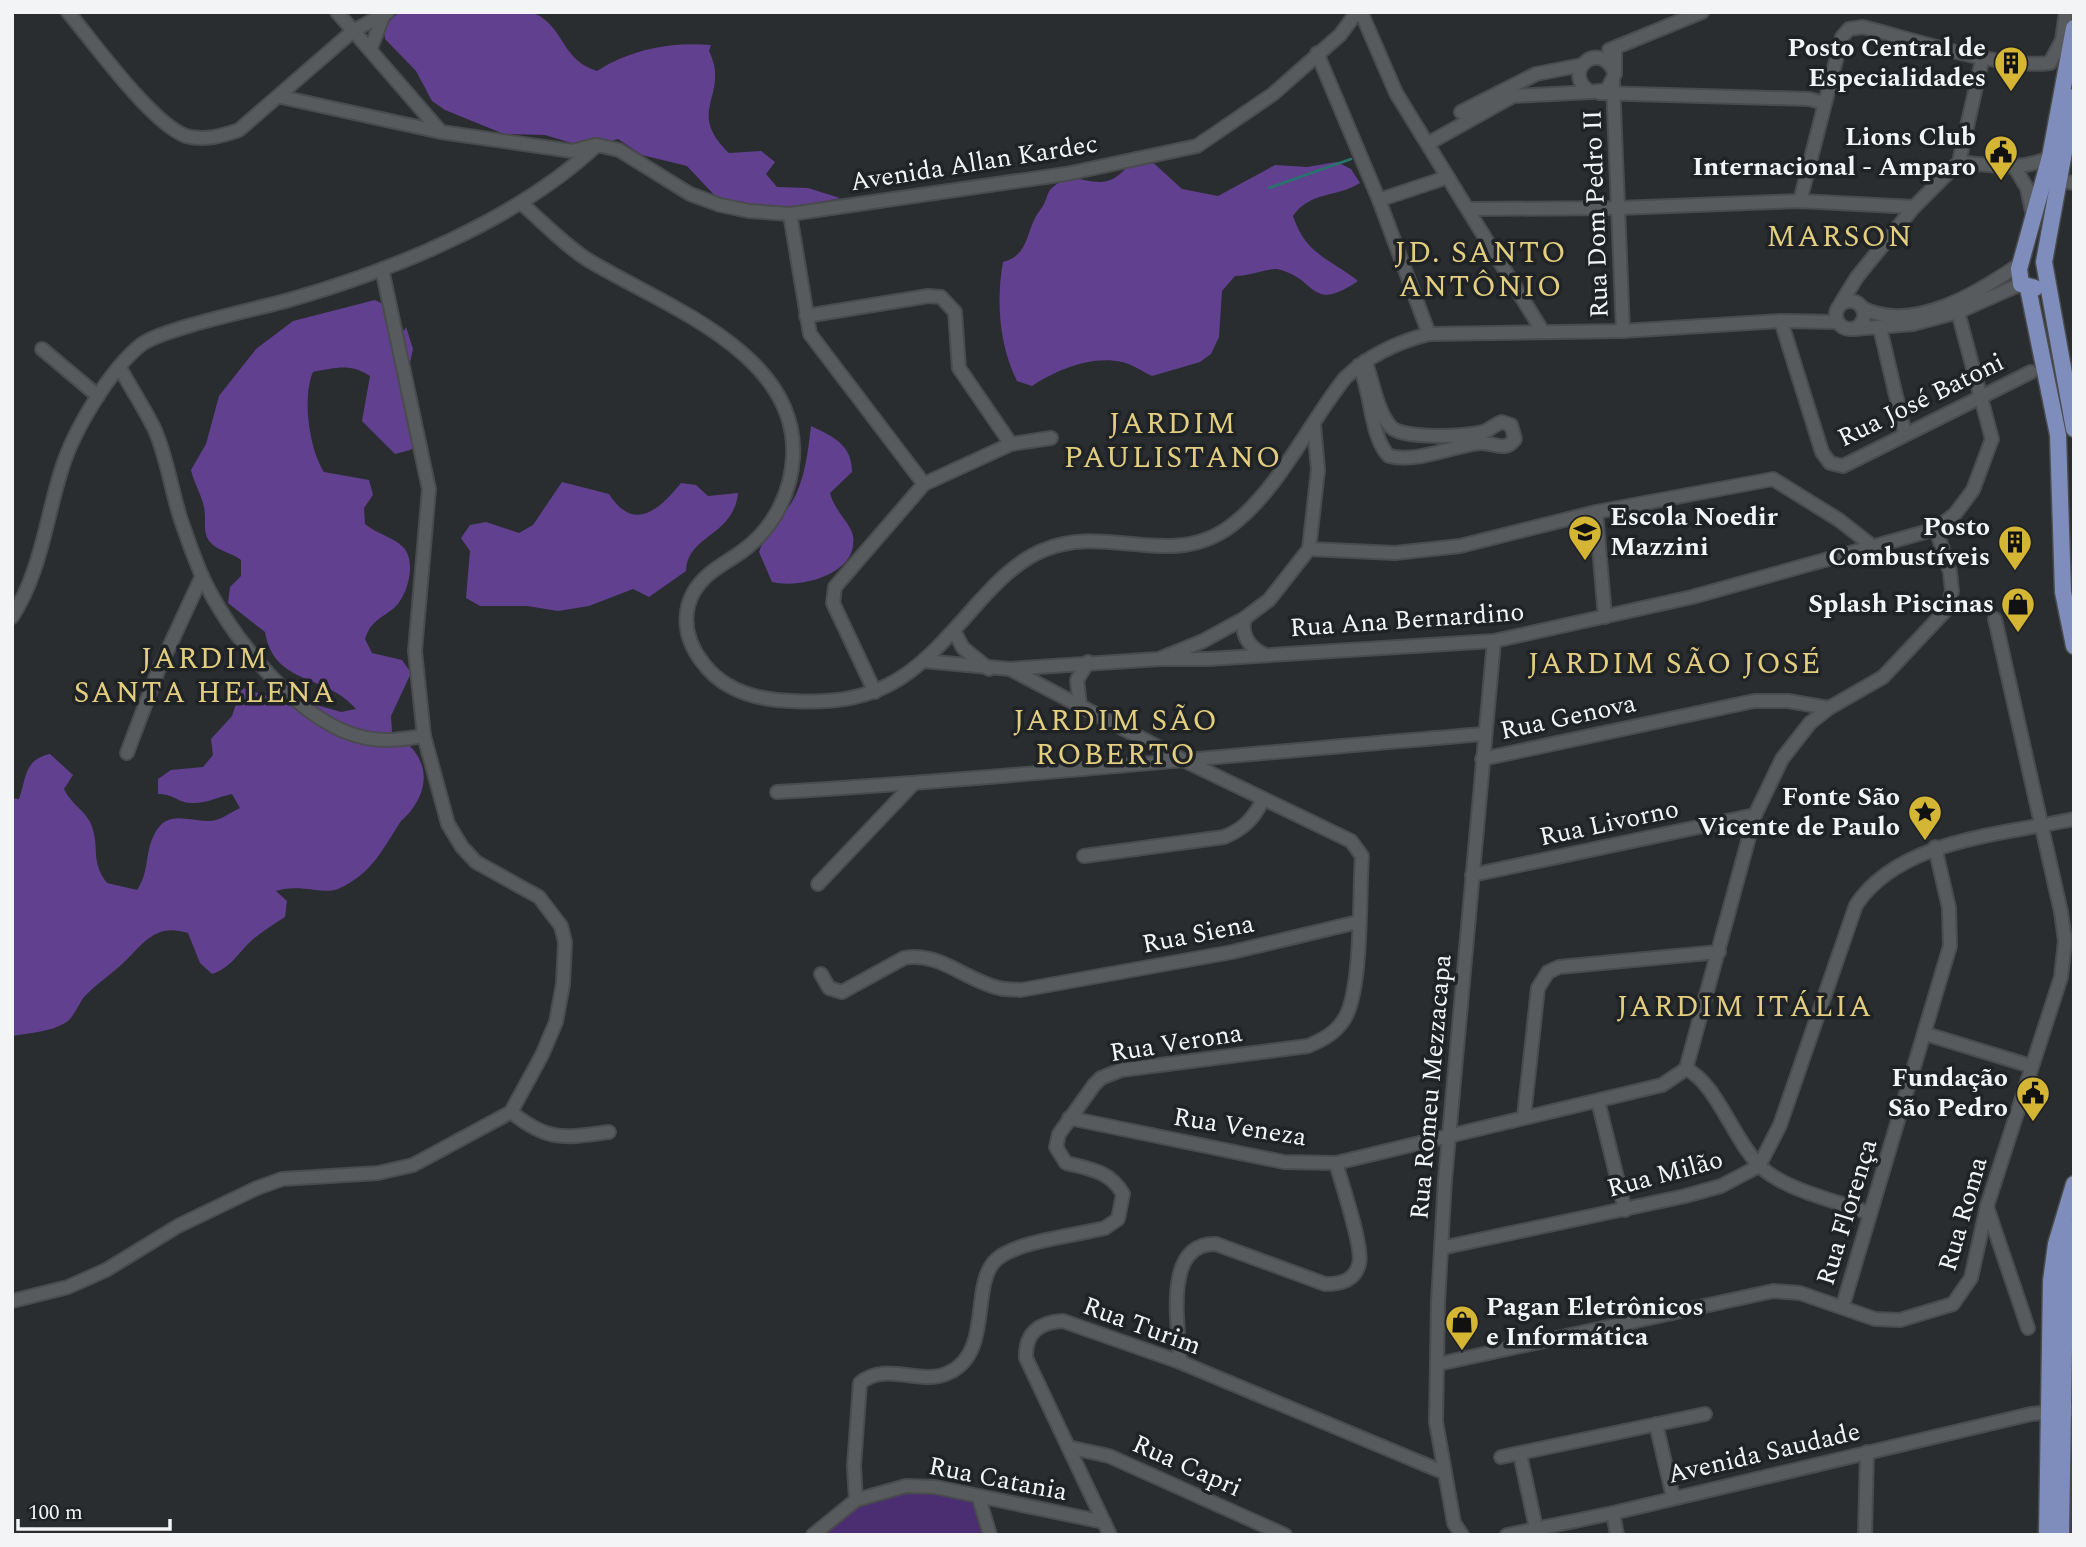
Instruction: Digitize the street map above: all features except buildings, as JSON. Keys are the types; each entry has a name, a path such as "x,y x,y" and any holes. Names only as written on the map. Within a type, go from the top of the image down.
{"main road":[{"path":"2074,28 2050,157 2021,263 2058,435 2063,592 2074,646"},
{"path":"2074,97 2066,182 2045,262 2046,282 2074,429"},
{"path":"2021,263 2032,257 2045,262"},
{"path":"2024,286 2046,282"},
{"path":"2047,1535 2063,1405 2053,1263 2074,1184"},
{"path":"2061,1535 2066,1283 2074,1227"}],"street":[{"path":"68,12 165,126 188,136 218,138 239,130 281,97 353,32 385,14"},
{"path":"337,12 442,132"},
{"path":"1359,12 1396,93 1429,142 1543,332"},
{"name":"Avenida Allan Kardec","path":"597,145 619,150 690,194 720,205 790,214 1066,174 1197,146 1273,94 1340,35 1359,12"},
{"path":"1560,96 1584,66 1615,48 1702,12"},
{"path":"1800,201 1842,37 1849,29 1863,27 1983,56 2038,64 2050,63 2062,40 2066,12"},
{"path":"370,50 385,14"},
{"name":"Rua Dom Pedro II","path":"1615,48 1623,331"},
{"path":"1317,53 1379,200 1429,334"},
{"path":"1983,56 1959,162 1914,207 1857,277 1836,312 1837,322 1844,329 1913,324 1958,312 2024,286"},
{"path":"1461,112 1536,74 1584,66 1601,58 1611,64 1614,84"},
{"path":"1584,66 1580,82 1595,93"},
{"path":"1429,142 1513,96 1595,93 1614,84 1810,99 1824,103"},
{"path":"281,97 442,132 572,151 597,145"},
{"path":"12,617 39,555 62,466 98,396 143,344 164,335 316,292 382,269 522,204 564,176 597,145"},
{"path":"1959,162 2015,167 2038,164 2050,157"},
{"path":"2015,167 2027,188 2034,219"},
{"path":"1379,200 1448,177"},
{"path":"1468,209 1619,208 1800,201 1914,207"},
{"path":"522,204 583,257 724,339 751,359 771,382 783,405 792,430 793,457 789,483 777,515 751,545 709,574 694,590 687,606 685,625 691,646 705,667 728,685 762,700 820,703 875,692 900,681 924,662 991,589 1020,564 1043,550 1065,543 1090,541 1164,548 1187,547 1217,536 1246,512 1314,425 1331,395 1362,363 1401,341 1429,334 1623,331 1782,321 1837,322"},
{"path":"790,214 806,316 816,346 924,484"},
{"path":"1842,303 1851,300 1875,315 1893,316 1937,309 1968,297 2021,263"},
{"path":"12,1301 68,1287 106,1270 168,1232 257,1188 282,1179 378,1174 413,1165 511,1112 542,1055 556,1022 563,984 565,942 554,913 539,897 476,862 462,847 448,824 424,736 415,651 429,489 382,269"},
{"path":"1854,329 1863,323 1865,313 1857,277"},
{"path":"806,316 928,296 941,297 955,312 959,368 1011,444"},
{"path":"1958,312 1980,395"},
{"name":"Rua José Batoni","path":"1782,321 1822,452 1829,463 1843,466 1980,395 2031,372"},
{"path":"1880,328 1905,434"},
{"path":"43,349 98,396"},
{"path":"1362,363 1385,418 1393,430"},
{"path":"1362,363 1378,440 1389,456 1400,459 1482,443 1503,447 1510,445 1514,439 1511,425 1502,422 1483,432 1436,436 1410,435 1393,430 1384,433 1378,440"},
{"path":"120,368 155,430 180,517 202,576 253,654 313,715 336,728 366,738 391,740 424,736"},
{"name":"Rua Ana Bernardino","path":"924,662 1010,669 1088,662 1208,659 1494,641 1692,597 1936,529 1955,514 1973,490 1992,439 1980,395"},
{"path":"1158,659 1203,641 1245,618 1269,600 1309,549 1318,470 1314,425"},
{"path":"875,692 833,603 832,595 924,484 1011,444 1051,438"},
{"path":"1309,549 1395,553 1460,546 1596,512 1773,479 1839,520 1871,545"},
{"path":"1596,512 1605,617"},
{"path":"1869,1213 1782,1181 1759,1166 1736,1138 1700,1076 1686,1069 1755,815 1782,759 1810,723 1829,708 1883,677 1947,609 1952,591 1950,572 1936,529"},
{"path":"127,753 158,671 202,576"},
{"name":"Rua Ana Bernardino","path":"1245,618 1242,627 1247,641 1263,654"},
{"name":"Rua Roma","path":"1438,1364 1773,1291 1800,1293 1843,1305 1875,1319 1900,1320 1952,1304 1971,1278 1987,1206 2061,977 2065,941 2043,826 1995,619"},
{"path":"954,631 963,648 989,669"},
{"path":"1203,641 1202,648 1208,659"},
{"name":"Rua Romeu Mezzacapa","path":"1462,1535 1454,1523 1436,1422 1441,1248 1494,641"},
{"path":"1080,706 1077,680 1088,662"},
{"path":"1010,669 1263,800 1253,820 1224,837 1084,856"},
{"name":"Rua Genova","path":"1482,759 1754,701 1787,701 1829,708"},
{"path":"777,792 913,784 1179,758 1484,734"},
{"path":"818,884 913,784"},
{"name":"Rua Verona","path":"856,1500 854,1466 860,1383 868,1376 880,1373 948,1374 965,1357 979,1327 987,1273 995,1260 1009,1251 1105,1228 1118,1219 1123,1194 1117,1183 1107,1174 1066,1163 1056,1147 1059,1133 1094,1085 1110,1074 1308,1046 1328,1037 1343,1021 1352,1003 1357,979 1362,856 1350,841 1263,800"},
{"name":"Rua Livorno","path":"1472,875 1755,815"},
{"name":"Rua Milão","path":"1441,1248 1625,1210 1721,1186 1759,1166 1780,1125 1856,905 1878,880 1935,847 2074,819"},
{"name":"Rua Florença","path":"1843,1305 1926,1034 1950,946 1952,928 1935,847"},
{"name":"Rua Siena","path":"821,975 829,988 842,992 904,958 929,957 998,988 1021,990 1232,952 1358,922"},
{"path":"1524,1116 1538,988 1548,972 1559,967 1719,952"},
{"path":"1926,1034 2031,1066"},
{"name":"Rua Veneza","path":"1069,1118 1284,1162 1336,1163 1662,1085 1686,1069"},
{"path":"1598,1101 1625,1210"},
{"path":"511,1112 532,1129 549,1136 609,1132"},
{"path":"1180,1362 1178,1271 1192,1249 1204,1244 1216,1244 1325,1284 1340,1284 1353,1277 1360,1263 1358,1244 1336,1163"},
{"path":"1987,1206 2028,1328"},
{"name":"Rua Turim","path":"1110,1535 1026,1358 1026,1344 1035,1329 1049,1322 1063,1321 1180,1362 1443,1472"},
{"name":"Avenida Saudade","path":"1507,1535 1613,1513 2063,1405"},
{"path":"1501,1457 1705,1414"},
{"path":"1656,1424 1673,1497"},
{"name":"Rua Capri","path":"1068,1447 1109,1456 1285,1535"},
{"path":"1865,1535 1867,1452"},
{"path":"1520,1454 1536,1528"},
{"name":"Rua Catania","path":"813,1535 856,1500 906,1486 935,1487 1104,1522"},
{"path":"979,1498 990,1535"},
{"path":"1613,1513 1617,1535"}],"shaded area":[{"path":"400,12 531,13 549,23 577,60 597,71 638,52 666,46 711,45 709,51 715,80 709,114 710,125 716,138 729,153 761,151 775,162 766,174 777,187 808,188 840,198 774,213 719,200 687,166 642,155 618,139 588,148 545,135 504,134 445,110 432,101 416,71 385,39 388,23"},
{"path":"1148,158 1182,189 1218,196 1275,165 1307,167 1337,162 1351,169 1360,183 1307,202 1293,216 1298,229 1312,248 1358,281 1342,290 1322,294 1290,273 1277,269 1235,276 1222,291 1219,337 1211,354 1200,362 1152,376 1126,363 1110,360 1086,362 1074,365 1032,386 1017,381 1006,353 1001,323 1003,262 1017,255 1025,244 1036,216 1052,188 1062,181 1072,179 1100,182 1110,180 1121,173 1132,160"},
{"path":"375,300 389,307 404,331 406,327 413,349 410,363 405,364 404,401 419,418 423,441 410,450 395,454 362,421 370,376 356,369 336,368 313,372 308,395 309,423 314,450 324,472 369,480 373,495 364,508 365,524 399,544 407,553 410,569 407,587 399,603 373,624 365,639 372,653 402,660 411,673 391,716 392,732 412,748 422,767 424,778 418,800 374,861 359,877 338,889 325,891 294,888 276,891 287,901 285,917 253,939 224,968 212,974 200,963 188,933 176,930 158,933 143,943 88,993 68,1021 46,1030 12,1036 12,798 19,799 28,770 35,760 50,754 73,775 64,789 91,824 97,863 102,876 107,883 137,890 144,876 152,840 166,821 180,818 214,821 240,808 232,794 187,803 158,794 158,779 171,770 203,767 213,755 211,739 232,716 237,701 230,684 274,698 285,696 341,712 356,709 331,690 290,671 279,662 270,649 265,632 228,603 230,587 241,576 241,560 209,540 205,532 204,507 191,470 206,444 219,396 256,349 293,321"},
{"path":"811,426 834,438 849,455 852,472 830,493 852,531 852,549 847,561 825,576 797,583 772,582 759,552 788,508 800,484"},
{"path":"562,482 609,494 618,506 637,515 655,509 681,483 696,485 708,496 738,493 735,507 728,518 694,550 688,559 686,571 649,597 633,589 589,606 558,611 527,606 480,606 466,598 470,551 461,538 470,525 486,522 519,533 533,525"},
{"path":"2074,1430 2074,1535 2066,1535"},
{"path":"929,1489 973,1500 984,1535 819,1535 845,1513 869,1500 895,1493"}],"waterway":[{"path":"1269,188 1351,159"}],"place":[{"name":"Posto Central de Especialidades","path":"2011,93"},
{"name":"Lions Club Internacional - Amparo","path":"2001,182"},
{"name":"Escola Noedir Mazzini","path":"1585,562"},
{"name":"Posto Combustíveis","path":"2015,572"},
{"name":"Splash Piscinas","path":"2018,634"},
{"name":"Fonte São Vicente de Paulo","path":"1925,842"},
{"name":"Fundação São Pedro","path":"2033,1123"},
{"name":"Pagan Eletrônicos e Informática","path":"1462,1352"}],"district":[{"name":"MARSON","path":"1840,237"},
{"name":"JD. SANTO ANTÔNIO","path":"1481,270"},
{"name":"JARDIM PAULISTANO","path":"1173,441"},
{"name":"JARDIM SÃO JOSÉ","path":"1675,664"},
{"name":"JARDIM SANTA HELENA","path":"205,676"},
{"name":"JARDIM SÃO ROBERTO","path":"1116,738"},
{"name":"JARDIM ITÁLIA","path":"1745,1007"}]}
